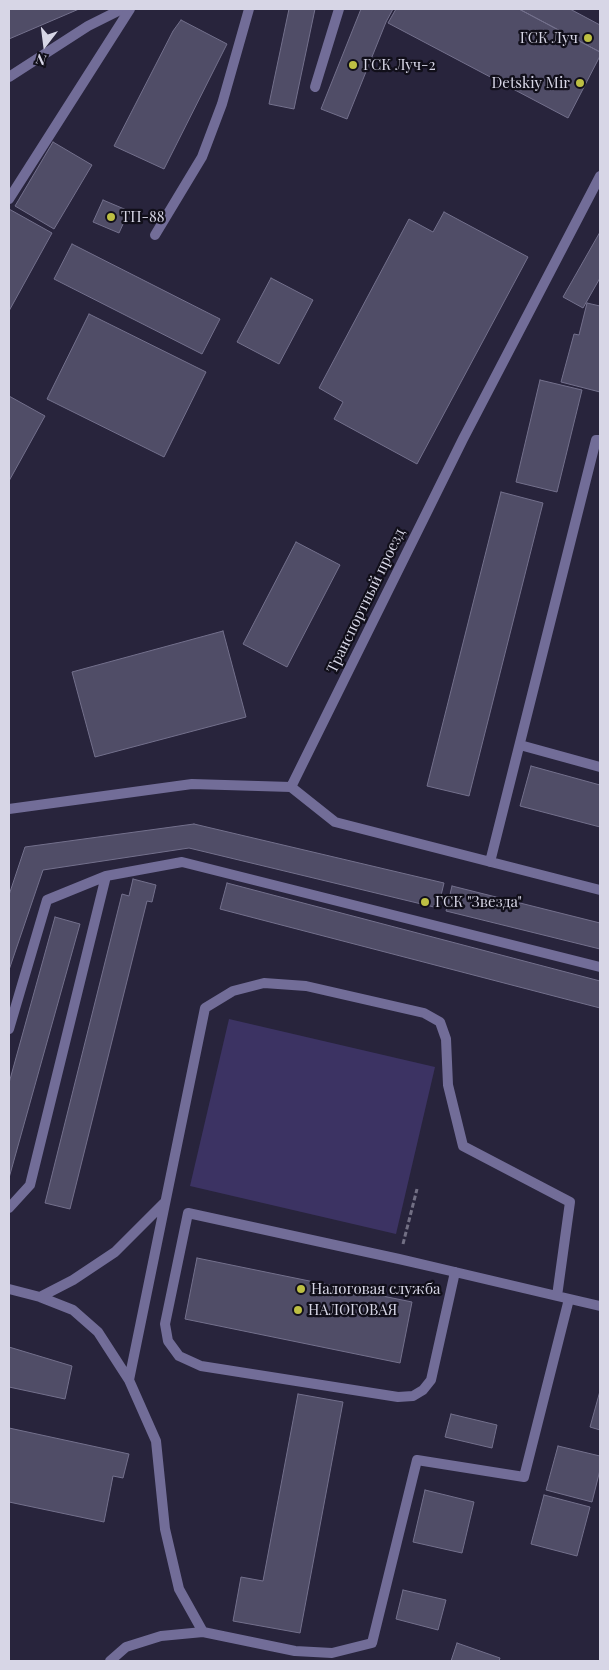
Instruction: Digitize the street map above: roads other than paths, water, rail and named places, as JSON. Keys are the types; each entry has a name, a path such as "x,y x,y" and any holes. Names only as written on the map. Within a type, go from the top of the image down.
{"street":[{"path":"9,77 88,26 122,9"},
{"path":"9,199 130,9"},
{"path":"155,235 202,157 222,104 249,9"},
{"path":"314,87 339,9"},
{"name":"Транспортный проезд","path":"291,787 463,438 600,176"},
{"path":"490,862 596,440 600,440"},
{"path":"520,745 600,767"},
{"path":"9,810 192,784 291,787 335,822 600,890"},
{"path":"9,1029 47,900 106,876 182,862 600,966"},
{"path":"9,1208 30,1185 106,876"},
{"path":"129,1380 204,1008 233,991 264,983 306,986 424,1013 440,1022 446,1039 448,1085 464,1146 570,1202 557,1296"},
{"path":"40,1297 72,1280 115,1252 165,1202"},
{"path":"455,1272 431,1380 413,1396 398,1396 202,1366 179,1356 168,1341 165,1324 188,1213 398,1259 455,1272 600,1306"},
{"path":"9,1289 40,1297 73,1310 98,1332 129,1380 156,1440 166,1529 179,1589 203,1632"},
{"path":"110,1661 126,1647 161,1636 203,1632 295,1651 332,1653 372,1643 416,1460 524,1477 570,1299"}],"place":[{"name":"ГСК Луч","path":"588,38"},
{"name":"ГСК Луч-2","path":"353,65"},
{"name":"Detskiy Mir","path":"580,83"},
{"name":"ТП-88","path":"111,217"},
{"name":"ГСК \"Звезда\"","path":"425,902"},
{"name":"Налоговая служба","path":"301,1289"},
{"name":"НАЛОГОВАЯ","path":"298,1310"}]}
